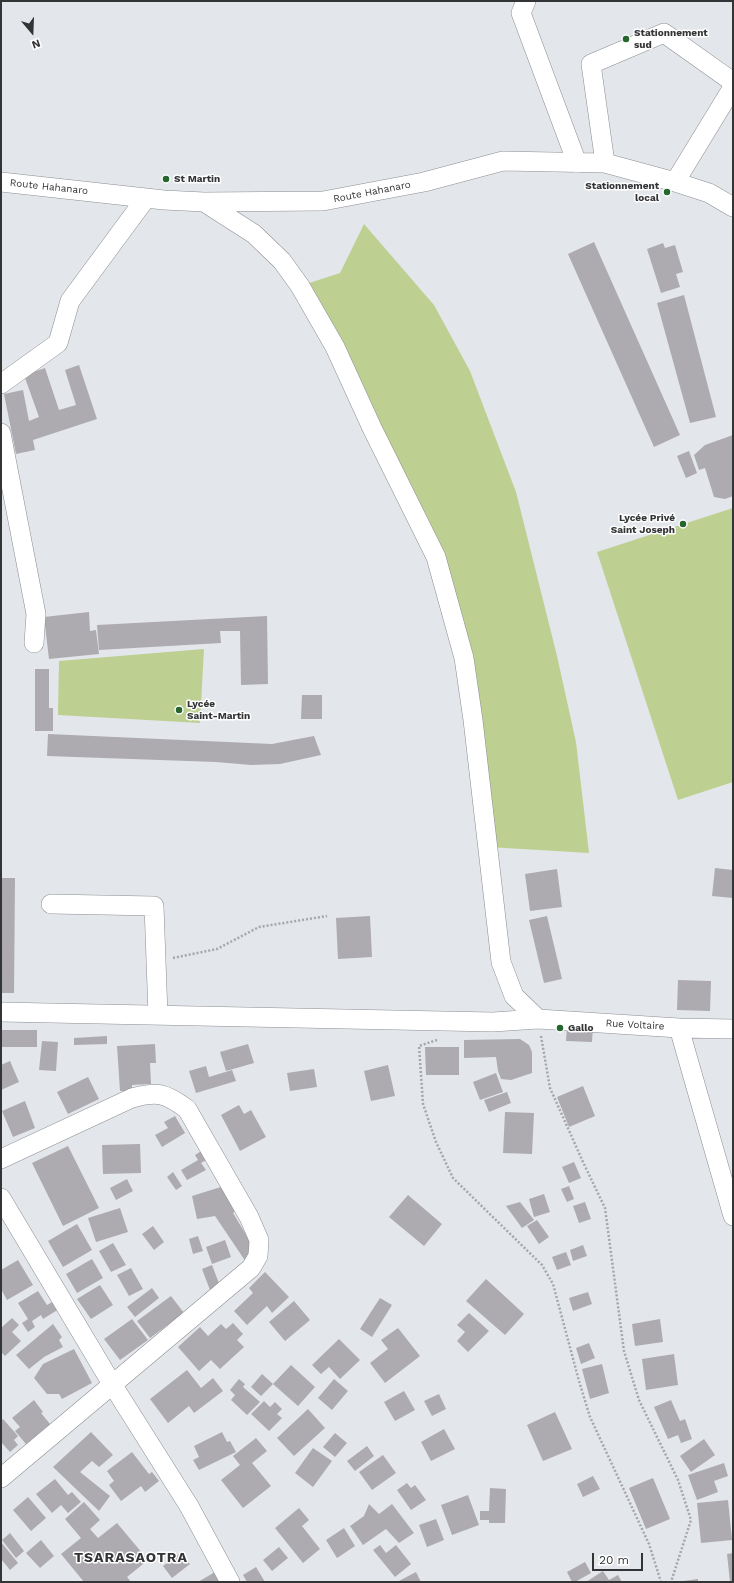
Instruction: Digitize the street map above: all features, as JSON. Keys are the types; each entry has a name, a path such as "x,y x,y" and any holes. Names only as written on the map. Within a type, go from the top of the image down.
{"street":[{"path":"526,1 521,13 577,163"},
{"path":"605,163 591,64 664,33 733,82"},
{"path":"675,182 733,87"},
{"name":"Route Hahanaro","path":"1,182 146,198 204,202 323,201 424,182 504,161 605,163 709,193 733,207"},
{"path":"1,384 58,343 70,301 146,198"},
{"path":"204,202 254,234 282,261 300,286 335,347 372,428 436,557 464,658 476,744 501,962 514,996 538,1019"},
{"path":"1,433 36,614 34,643"},
{"path":"51,904 154,906 158,1015"},
{"name":"Rue Voltaire","path":"1,1012 493,1022 538,1019 679,1028 733,1029"},
{"path":"679,1028 733,1216"},
{"path":"1,1159 132,1098 147,1094 159,1093 173,1099 187,1109 248,1217 259,1240 258,1256 250,1268 1,1478"},
{"path":"1,1198 112,1384 189,1506 230,1582"}],"path":[{"path":"156,962 217,950 259,927 328,916"},
{"path":"538,1019 550,1088 605,1208 624,1351 628,1365 639,1400 678,1480 691,1520 671,1582"},
{"path":"441,1039 419,1046 423,1104 436,1142 453,1178 542,1265 553,1284 590,1417 649,1544 661,1582"}],"green space":[{"path":"364,224 434,305 470,371 516,492 557,656 576,742 589,853 488,847 473,720 436,557 300,286 340,273"},
{"path":"733,508 733,782 678,800 597,552"},
{"path":"204,649 200,723 58,715 59,661"}],"building":[{"path":"594,242 680,435 654,447 568,254"},
{"path":"663,243 665,248 675,245 683,272 676,274 680,287 661,293 647,249"},
{"path":"684,295 716,417 690,423 657,303"},
{"path":"79,365 97,419 33,440 35,450 16,454 4,394 23,390 29,421 39,417 24,375 45,368 59,410 76,405 65,370"},
{"path":"733,435 733,496 725,499 714,497 705,468 699,470 694,455 705,445"},
{"path":"689,451 697,473 686,478 677,456"},
{"path":"89,612 90,631 96,630 99,654 49,659 44,617"},
{"path":"267,616 268,684 241,685 240,631 220,631 221,643 99,650 97,625"},
{"path":"35,669 49,669 49,708 53,708 53,731 35,731"},
{"path":"302,695 322,695 322,719 301,719"},
{"path":"48,734 272,744 314,736 321,755 280,764 251,765 216,762 47,756"},
{"path":"715,868 733,870 733,898 712,896"},
{"path":"557,869 562,907 530,911 525,874"},
{"path":"1,878 15,878 14,993 1,993"},
{"path":"370,916 372,957 338,959 336,918"},
{"path":"547,916 562,979 544,983 529,920"},
{"path":"678,980 711,981 710,1011 677,1010"},
{"path":"567,1026 593,1027 592,1042 566,1041"},
{"path":"1,1030 37,1030 37,1047 1,1047"},
{"path":"107,1036 107,1044 74,1045 74,1038"},
{"path":"520,1039 529,1045 532,1052 532,1073 511,1080 501,1079 496,1057 464,1058 464,1040"},
{"path":"42,1041 58,1042 56,1071 39,1070"},
{"path":"155,1044 156,1063 150,1063 151,1084 132,1085 132,1091 120,1091 117,1046"},
{"path":"248,1044 254,1063 226,1071 220,1052"},
{"path":"425,1047 459,1047 459,1075 426,1075"},
{"path":"10,1061 19,1082 1,1090 1,1065"},
{"path":"388,1065 395,1096 371,1101 364,1071"},
{"path":"206,1066 209,1077 232,1070 236,1081 196,1093 189,1071"},
{"path":"314,1069 317,1087 290,1091 287,1073"},
{"path":"496,1073 503,1092 480,1100 473,1082"},
{"path":"88,1077 99,1099 68,1114 57,1092"},
{"path":"583,1086 595,1116 569,1127 557,1097"},
{"path":"507,1092 511,1103 489,1112 484,1100"},
{"path":"25,1101 35,1128 13,1137 2,1111"},
{"path":"239,1105 244,1114 251,1110 266,1137 240,1151 221,1115"},
{"path":"505,1112 534,1113 532,1154 503,1153"},
{"path":"175,1116 185,1133 162,1147 155,1135 168,1128 164,1122"},
{"path":"140,1144 141,1173 103,1174 102,1145"},
{"path":"68,1146 99,1208 63,1226 32,1163"},
{"path":"203,1150 208,1159 201,1163 206,1170 187,1180 181,1170 198,1160 195,1155"},
{"path":"574,1162 581,1178 569,1183 562,1167"},
{"path":"173,1172 182,1186 176,1190 167,1177"},
{"path":"127,1179 133,1191 116,1200 110,1188"},
{"path":"224,1186 239,1208 233,1213 251,1243 246,1262 215,1216 197,1219 192,1196"},
{"path":"569,1186 574,1199 567,1202 561,1189"},
{"path":"544,1194 550,1212 534,1217 529,1199"},
{"path":"408,1195 442,1224 424,1246 389,1217"},
{"path":"520,1202 534,1220 522,1228 506,1206"},
{"path":"585,1202 591,1219 579,1223 573,1206"},
{"path":"120,1208 128,1232 96,1242 88,1218"},
{"path":"537,1220 549,1237 539,1244 527,1226"},
{"path":"77,1224 92,1250 63,1267 48,1241"},
{"path":"153,1226 164,1242 154,1250 142,1234"},
{"path":"198,1236 203,1251 193,1254 189,1239"},
{"path":"225,1240 231,1257 212,1264 206,1247"},
{"path":"113,1243 126,1265 111,1272 99,1251"},
{"path":"583,1245 587,1256 573,1261 570,1250"},
{"path":"566,1252 571,1265 557,1270 552,1257"},
{"path":"92,1259 103,1278 77,1293 66,1274"},
{"path":"18,1260 33,1285 7,1300 1,1289 1,1270"},
{"path":"212,1265 220,1286 210,1290 202,1269"},
{"path":"131,1268 143,1289 129,1296 117,1275"},
{"path":"265,1272 289,1297 272,1313 267,1306 247,1325 234,1311 253,1293 249,1288"},
{"path":"486,1279 524,1314 505,1335 466,1301"},
{"path":"100,1285 113,1305 91,1319 77,1299"},
{"path":"152,1288 159,1298 135,1317 127,1307"},
{"path":"38,1291 47,1305 54,1301 59,1309 43,1319 41,1315 32,1321 35,1327 28,1332 22,1323 28,1319 18,1303"},
{"path":"588,1292 592,1304 573,1311 569,1298"},
{"path":"171,1296 184,1313 150,1338 137,1321"},
{"path":"380,1298 392,1305 372,1337 360,1329"},
{"path":"294,1301 310,1320 285,1341 269,1322"},
{"path":"469,1313 489,1331 468,1352 457,1341 465,1332 457,1325"},
{"path":"12,1318 19,1325 12,1332 21,1341 5,1356 1,1352 1,1328"},
{"path":"132,1319 148,1340 120,1360 104,1339"},
{"path":"660,1319 663,1342 635,1346 632,1324"},
{"path":"233,1323 243,1334 237,1340 244,1347 220,1369 211,1360 199,1371 178,1347 200,1327 208,1336 221,1324 226,1329"},
{"path":"53,1324 62,1337 59,1340 63,1347 44,1357 29,1369 16,1355"},
{"path":"398,1328 420,1356 385,1383 370,1363 388,1349 381,1340"},
{"path":"339,1339 360,1360 340,1379 329,1367 321,1374 312,1365"},
{"path":"589,1343 595,1358 581,1364 576,1348"},
{"path":"74,1349 92,1383 62,1399 59,1394 47,1394 34,1378 43,1364"},
{"path":"674,1354 678,1385 646,1390 642,1359"},
{"path":"602,1364 609,1393 590,1399 582,1369"},
{"path":"291,1365 315,1387 298,1406 273,1384"},
{"path":"187,1370 201,1388 213,1378 223,1391 194,1413 189,1406 168,1423 150,1399"},
{"path":"262,1374 273,1384 261,1396 251,1387"},
{"path":"239,1379 245,1384 243,1387 260,1402 247,1415 231,1400 235,1395 230,1390"},
{"path":"334,1379 348,1391 332,1410 318,1398"},
{"path":"404,1391 415,1410 395,1421 384,1402"},
{"path":"439,1394 446,1409 432,1416 424,1401"},
{"path":"34,1400 43,1412 41,1413 50,1424 26,1444 15,1431 20,1427 12,1418"},
{"path":"671,1400 680,1421 685,1419 692,1439 681,1443 678,1435 668,1439 654,1407"},
{"path":"264,1401 270,1407 275,1402 282,1409 277,1414 282,1418 269,1431 251,1414"},
{"path":"308,1409 325,1428 294,1456 277,1438"},
{"path":"555,1412 572,1449 543,1461 527,1425"},
{"path":"3,1419 18,1436 14,1440 18,1445 10,1452 1,1442 1,1421"},
{"path":"444,1429 455,1449 431,1461 421,1442"},
{"path":"91,1432 113,1455 99,1467 92,1461 80,1472 110,1496 99,1511 53,1467"},
{"path":"222,1432 227,1442 230,1441 236,1452 199,1470 193,1460 199,1457 194,1446"},
{"path":"335,1433 347,1443 335,1457 323,1447"},
{"path":"256,1438 267,1451 252,1463 271,1486 243,1508 221,1480 240,1465 233,1456"},
{"path":"704,1439 715,1455 691,1472 680,1456"},
{"path":"367,1446 374,1456 355,1471 347,1461"},
{"path":"313,1448 332,1461 313,1487 295,1473"},
{"path":"132,1452 149,1474 152,1472 159,1481 145,1492 141,1486 121,1501 109,1485 114,1481 107,1471"},
{"path":"383,1455 396,1473 372,1490 359,1472"},
{"path":"724,1463 728,1476 714,1481 718,1492 697,1500 688,1475"},
{"path":"593,1476 600,1489 583,1497 577,1484"},
{"path":"653,1478 670,1519 646,1529 629,1488"},
{"path":"55,1479 68,1495 72,1492 81,1502 68,1513 61,1505 52,1513 36,1494"},
{"path":"407,1483 411,1488 415,1485 426,1500 411,1510 397,1490"},
{"path":"490,1488 506,1489 505,1523 489,1523 489,1520 480,1520 480,1511 489,1511"},
{"path":"468,1495 479,1525 452,1535 441,1505"},
{"path":"28,1497 46,1518 31,1531 13,1510"},
{"path":"728,1500 732,1540 701,1543 697,1503"},
{"path":"84,1502 100,1520 90,1529 98,1538 117,1523 148,1560 127,1577 131,1582 84,1582 61,1554 81,1538 65,1519"},
{"path":"369,1504 379,1514 392,1504 414,1533 399,1543 386,1529 363,1545 350,1526 364,1516"},
{"path":"299,1508 309,1520 302,1526 320,1549 303,1563 275,1528"},
{"path":"436,1519 444,1540 427,1547 419,1525"},
{"path":"344,1528 355,1546 337,1558 326,1540"},
{"path":"10,1533 24,1551 16,1558 2,1540"},
{"path":"41,1540 54,1556 40,1568 26,1553"},
{"path":"1,1542 18,1563 10,1570 1,1559"},
{"path":"380,1545 386,1553 396,1545 411,1564 395,1577 373,1550"},
{"path":"279,1547 288,1558 272,1571 263,1560"},
{"path":"180,1553 190,1564 172,1578 163,1566"},
{"path":"733,1553 733,1582 730,1582 727,1554"},
{"path":"585,1562 591,1573 575,1582 572,1582 567,1572"},
{"path":"256,1567 265,1582 247,1582 243,1575"},
{"path":"603,1571 609,1580 618,1575 622,1582 586,1582"},
{"path":"215,1572 221,1582 198,1582"},
{"path":"416,1572 421,1582 397,1582"},
{"path":"698,1579 698,1582 683,1582 683,1581"}],"place":[{"name":"Stationnement sud","path":"626,39"},
{"name":"St Martin","path":"166,179"},
{"name":"Stationnement local","path":"667,192"},
{"name":"Lycée Privé Saint Joseph","path":"683,524"},
{"name":"Lycée Saint-Martin","path":"179,710"},
{"name":"Gallo","path":"560,1028"}],"district":[{"name":"TSARASAOTRA","path":"131,1558"}]}
